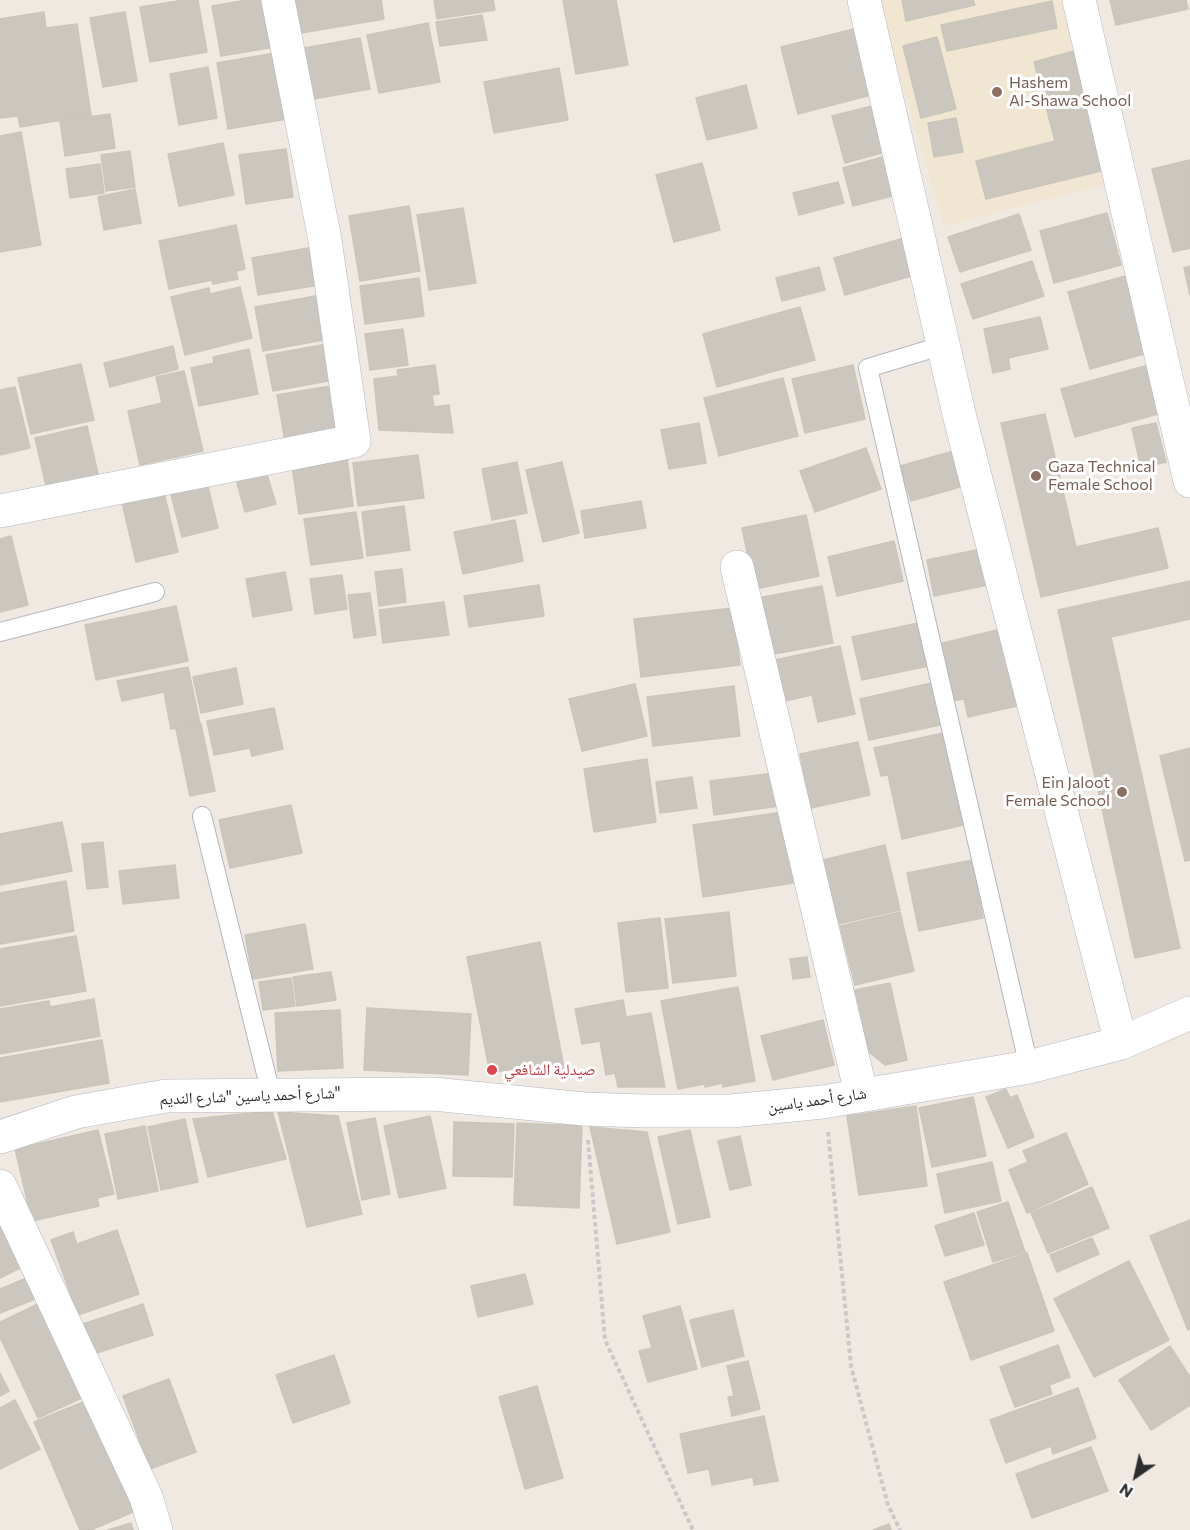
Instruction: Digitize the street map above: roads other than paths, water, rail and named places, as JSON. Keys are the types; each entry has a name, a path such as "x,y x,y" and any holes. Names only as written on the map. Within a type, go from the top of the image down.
{"street":[{"path":"0,511 354,441 325,240 278,0"},
{"path":"864,0 963,429 1121,1043"},
{"path":"1078,0 1190,481"},
{"path":"736,567 861,1093"},
{"name":"شارع أحمد ياسين","path":"433,1094 584,1109 731,1111 824,1101 861,1093 1029,1067 1121,1043 1190,1013"},
{"name":"شارع أحمد ياسين \"شارع النديم\"","path":"0,1137 76,1112 166,1096 433,1094"},
{"path":"0,1186 146,1497 156,1530"}],"lane":[{"path":"944,345 868,368 1029,1067"},
{"path":"0,632 155,592"},
{"path":"202,816 271,1094"}],"place":[{"name":"Hashem Al-Shawa School","path":"997,92"},
{"name":"Gaza Technical Female School","path":"1036,476"},
{"name":"Ein Jaloot Female School","path":"1122,792"},
{"name":"صيدلية الشافعي","path":"492,1070"}]}
